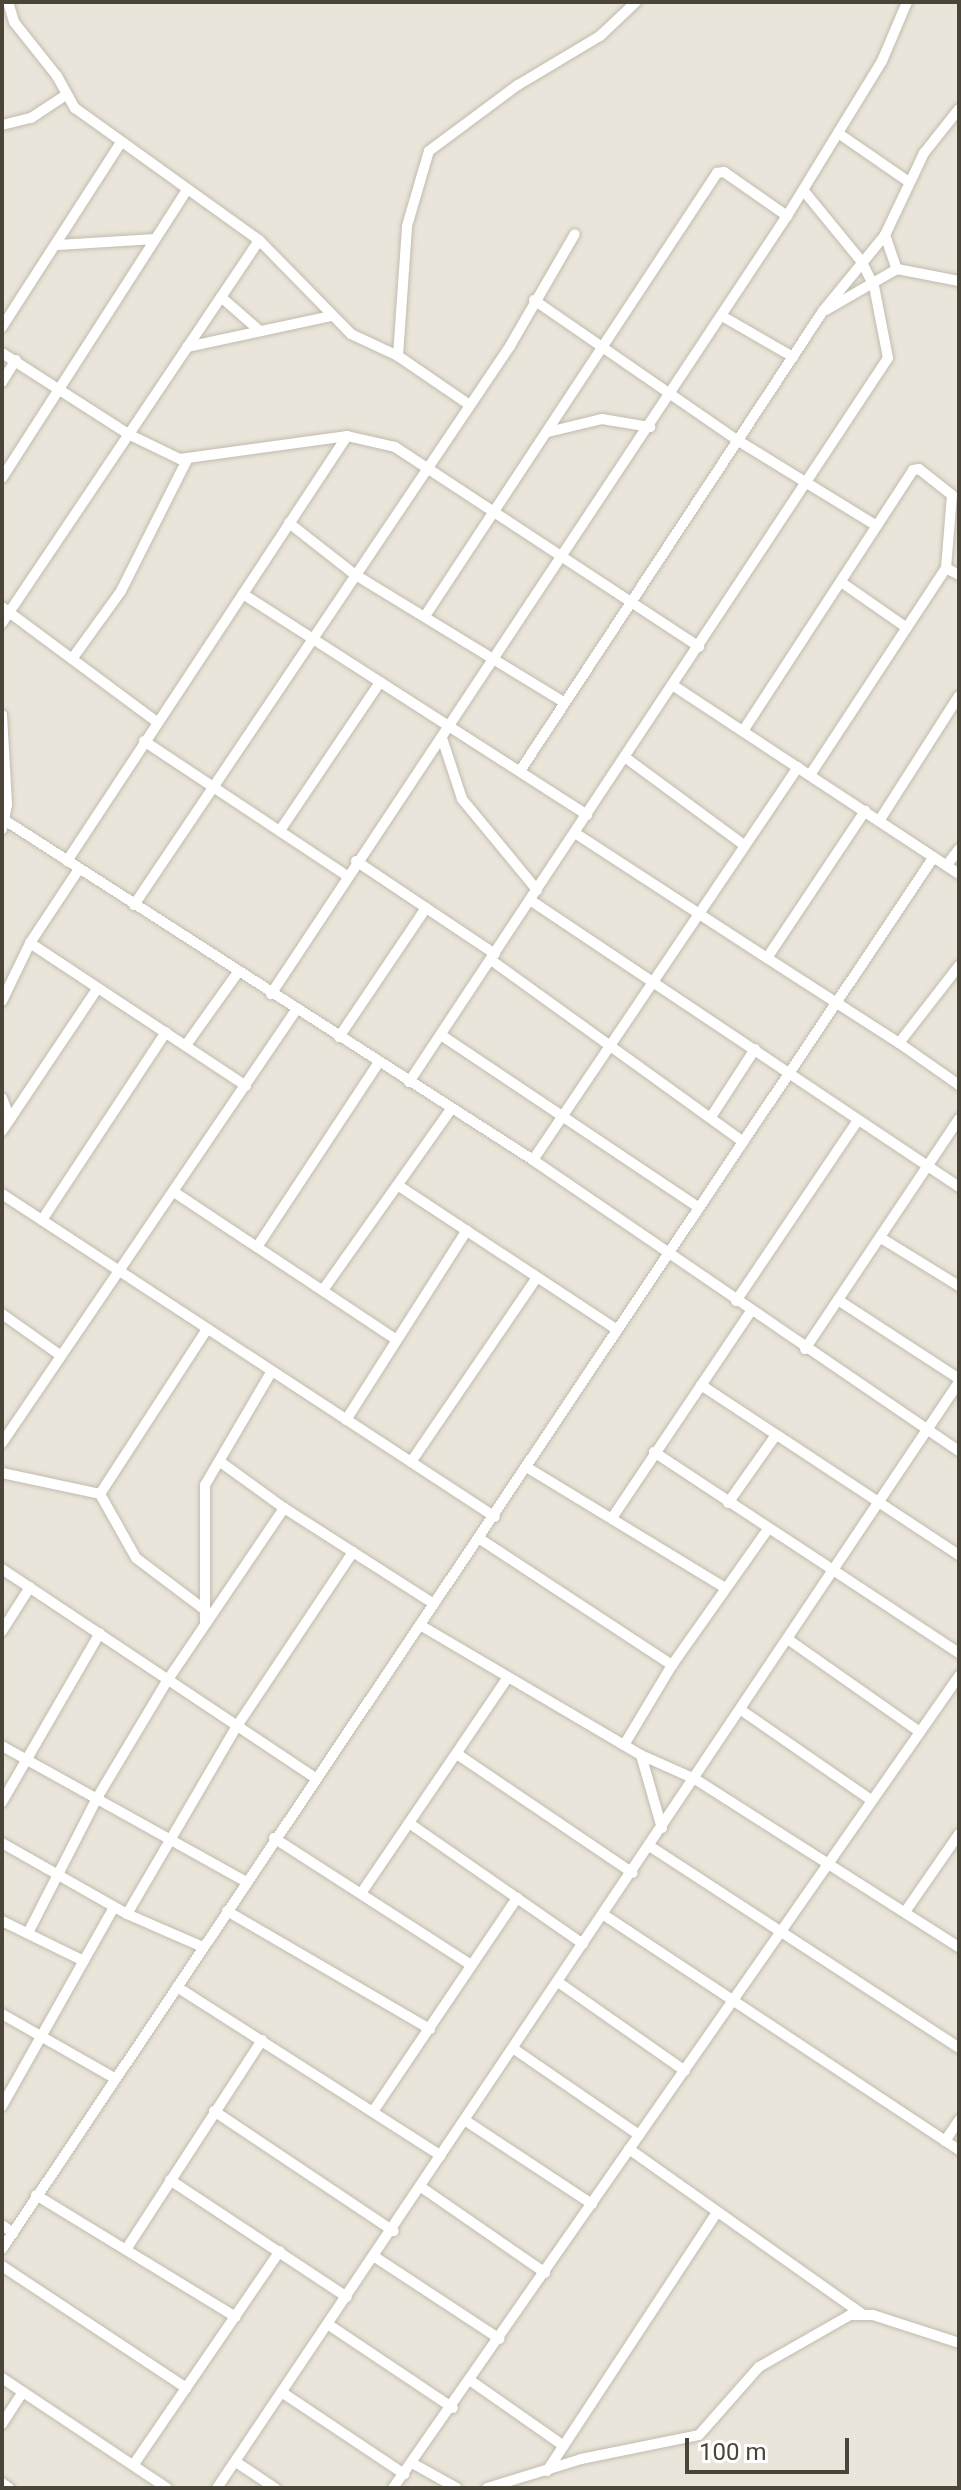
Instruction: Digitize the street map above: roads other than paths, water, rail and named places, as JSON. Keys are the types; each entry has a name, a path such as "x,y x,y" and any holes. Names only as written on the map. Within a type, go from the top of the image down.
{"street":[{"path":"8,2 14,22 57,76 66,95 120,144 259,240 351,334 398,356 467,403"},
{"path":"398,356 407,226 429,151 518,85 600,36 636,2"},
{"path":"271,994 346,875 442,738 787,216 882,61 907,2"},
{"path":"2,18 14,22"},
{"path":"2,125 31,118 66,95"},
{"path":"520,771 629,600 823,311 885,235 934,137 959,109"},
{"path":"838,133 909,182"},
{"path":"2,327 58,245 120,144"},
{"path":"425,616 493,508 548,432 717,173 724,172 787,216"},
{"path":"409,1082 807,485 889,354 874,286 862,262 803,190"},
{"path":"2,478 61,391 186,191"},
{"path":"134,905 212,784 313,638 575,234"},
{"path":"885,235 897,269"},
{"path":"58,245 155,239"},
{"path":"2,623 6,610 259,240"},
{"path":"823,311 874,286 897,269 959,281"},
{"path":"221,297 260,331"},
{"path":"534,300 601,350 737,440 877,526"},
{"path":"187,347 331,316"},
{"path":"722,316 793,357"},
{"path":"2,353 128,434 187,460 347,436 395,447 493,508 699,647"},
{"path":"2,382 16,360"},
{"path":"548,432 602,419 650,427"},
{"path":"67,861 347,436"},
{"path":"72,659 121,591 187,460"},
{"path":"743,731 913,470 919,469 952,495 946,568 810,775"},
{"path":"289,523 354,574 564,702"},
{"path":"946,568 959,575"},
{"path":"841,582 907,628"},
{"path":"243,594 587,815"},
{"path":"6,610 157,722"},
{"path":"281,829 380,682"},
{"path":"674,686 959,874"},
{"path":"879,821 959,696"},
{"path":"2,715 4,825 67,861 533,1160 805,1349 959,1451"},
{"path":"442,738 462,799 534,895 654,981 959,1187"},
{"path":"144,741 281,829 346,875"},
{"path":"626,758 744,845"},
{"path":"533,1160 565,1118 798,767"},
{"path":"767,958 865,811"},
{"path":"575,833 838,1001 959,1085"},
{"path":"947,865 959,849"},
{"path":"2,2249 274,1838 528,1468 698,1207 934,857"},
{"path":"356,861 493,957 609,1050 711,1117 743,1142"},
{"path":"2,1001 30,943 79,869"},
{"path":"339,1037 426,908"},
{"path":"30,943 246,1086"},
{"path":"899,1043 959,966"},
{"path":"186,1045 238,972"},
{"path":"2,1131 97,989"},
{"path":"2,1443 296,1010"},
{"path":"42,1220 166,1032"},
{"path":"441,1035 698,1207"},
{"path":"711,1117 755,1049"},
{"path":"257,1247 379,1062"},
{"path":"2,1098 10,1119"},
{"path":"323,1290 452,1108"},
{"path":"805,1349 959,1119"},
{"path":"736,1301 858,1120"},
{"path":"399,1186 617,1330"},
{"path":"174,1192 395,1339"},
{"path":"2,1194 495,1517"},
{"path":"346,1420 467,1230"},
{"path":"881,1238 959,1286"},
{"path":"411,1462 536,1279"},
{"path":"217,2488 881,1504 959,1381 838,1300"},
{"path":"612,1518 751,1311"},
{"path":"2,1314 60,1355"},
{"path":"100,1494 207,1329"},
{"path":"205,1623 202,1502 219,1461 272,1371"},
{"path":"701,1385 959,1555"},
{"path":"728,1503 776,1435"},
{"path":"654,1452 959,1653"},
{"path":"219,1461 284,1508 434,1604"},
{"path":"528,1468 724,1587"},
{"path":"2,1473 100,1494 136,1558 205,1610"},
{"path":"28,1933 97,1798 167,1681 284,1508"},
{"path":"624,1745 724,1587 768,1529"},
{"path":"480,1539 672,1665"},
{"path":"127,1914 169,1837 235,1729 353,1552"},
{"path":"2,1569 100,1633 235,1729 315,1778"},
{"path":"2,1631 30,1587"},
{"path":"420,1625 507,1679 641,1755 695,1779 959,1947"},
{"path":"2,1802 24,1759 100,1633"},
{"path":"789,1640 920,1732"},
{"path":"393,2488 453,2408 629,2149 959,1676"},
{"path":"362,1892 507,1679"},
{"path":"741,1710 871,1800"},
{"path":"2,1746 246,1882"},
{"path":"457,1754 633,1873"},
{"path":"641,1755 662,1828"},
{"path":"409,1823 583,1944"},
{"path":"905,1912 959,1834"},
{"path":"274,1838 471,1965"},
{"path":"2,1843 127,1914 203,1947"},
{"path":"651,1847 959,2048"},
{"path":"374,2110 517,1898"},
{"path":"2,2106 44,2039 114,1907"},
{"path":"227,1911 430,2029"},
{"path":"604,1915 959,2150"},
{"path":"2,1921 84,1961"},
{"path":"558,1982 685,2071"},
{"path":"177,1987 374,2110 441,2156"},
{"path":"2,2014 114,2078"},
{"path":"127,2248 262,2040"},
{"path":"514,2049 639,2135"},
{"path":"214,2111 393,2231"},
{"path":"945,2141 959,2120"},
{"path":"466,2121 592,2204"},
{"path":"629,2149 862,2314 959,2343"},
{"path":"170,2180 347,2297"},
{"path":"421,2187 545,2273"},
{"path":"36,2195 236,2317"},
{"path":"546,2472 717,2212"},
{"path":"2,2225 13,2233"},
{"path":"134,2464 280,2251"},
{"path":"375,2257 500,2339"},
{"path":"2,2266 186,2388"},
{"path":"487,2488 699,2435 759,2367 837,2321 862,2314"},
{"path":"329,2325 453,2408"},
{"path":"2,2378 167,2488"},
{"path":"471,2381 564,2446"},
{"path":"2,2424 23,2392"},
{"path":"283,2393 404,2474"},
{"path":"236,2462 275,2488"},
{"path":"412,2463 457,2488"},
{"path":"2,2483 9,2488"}]}
